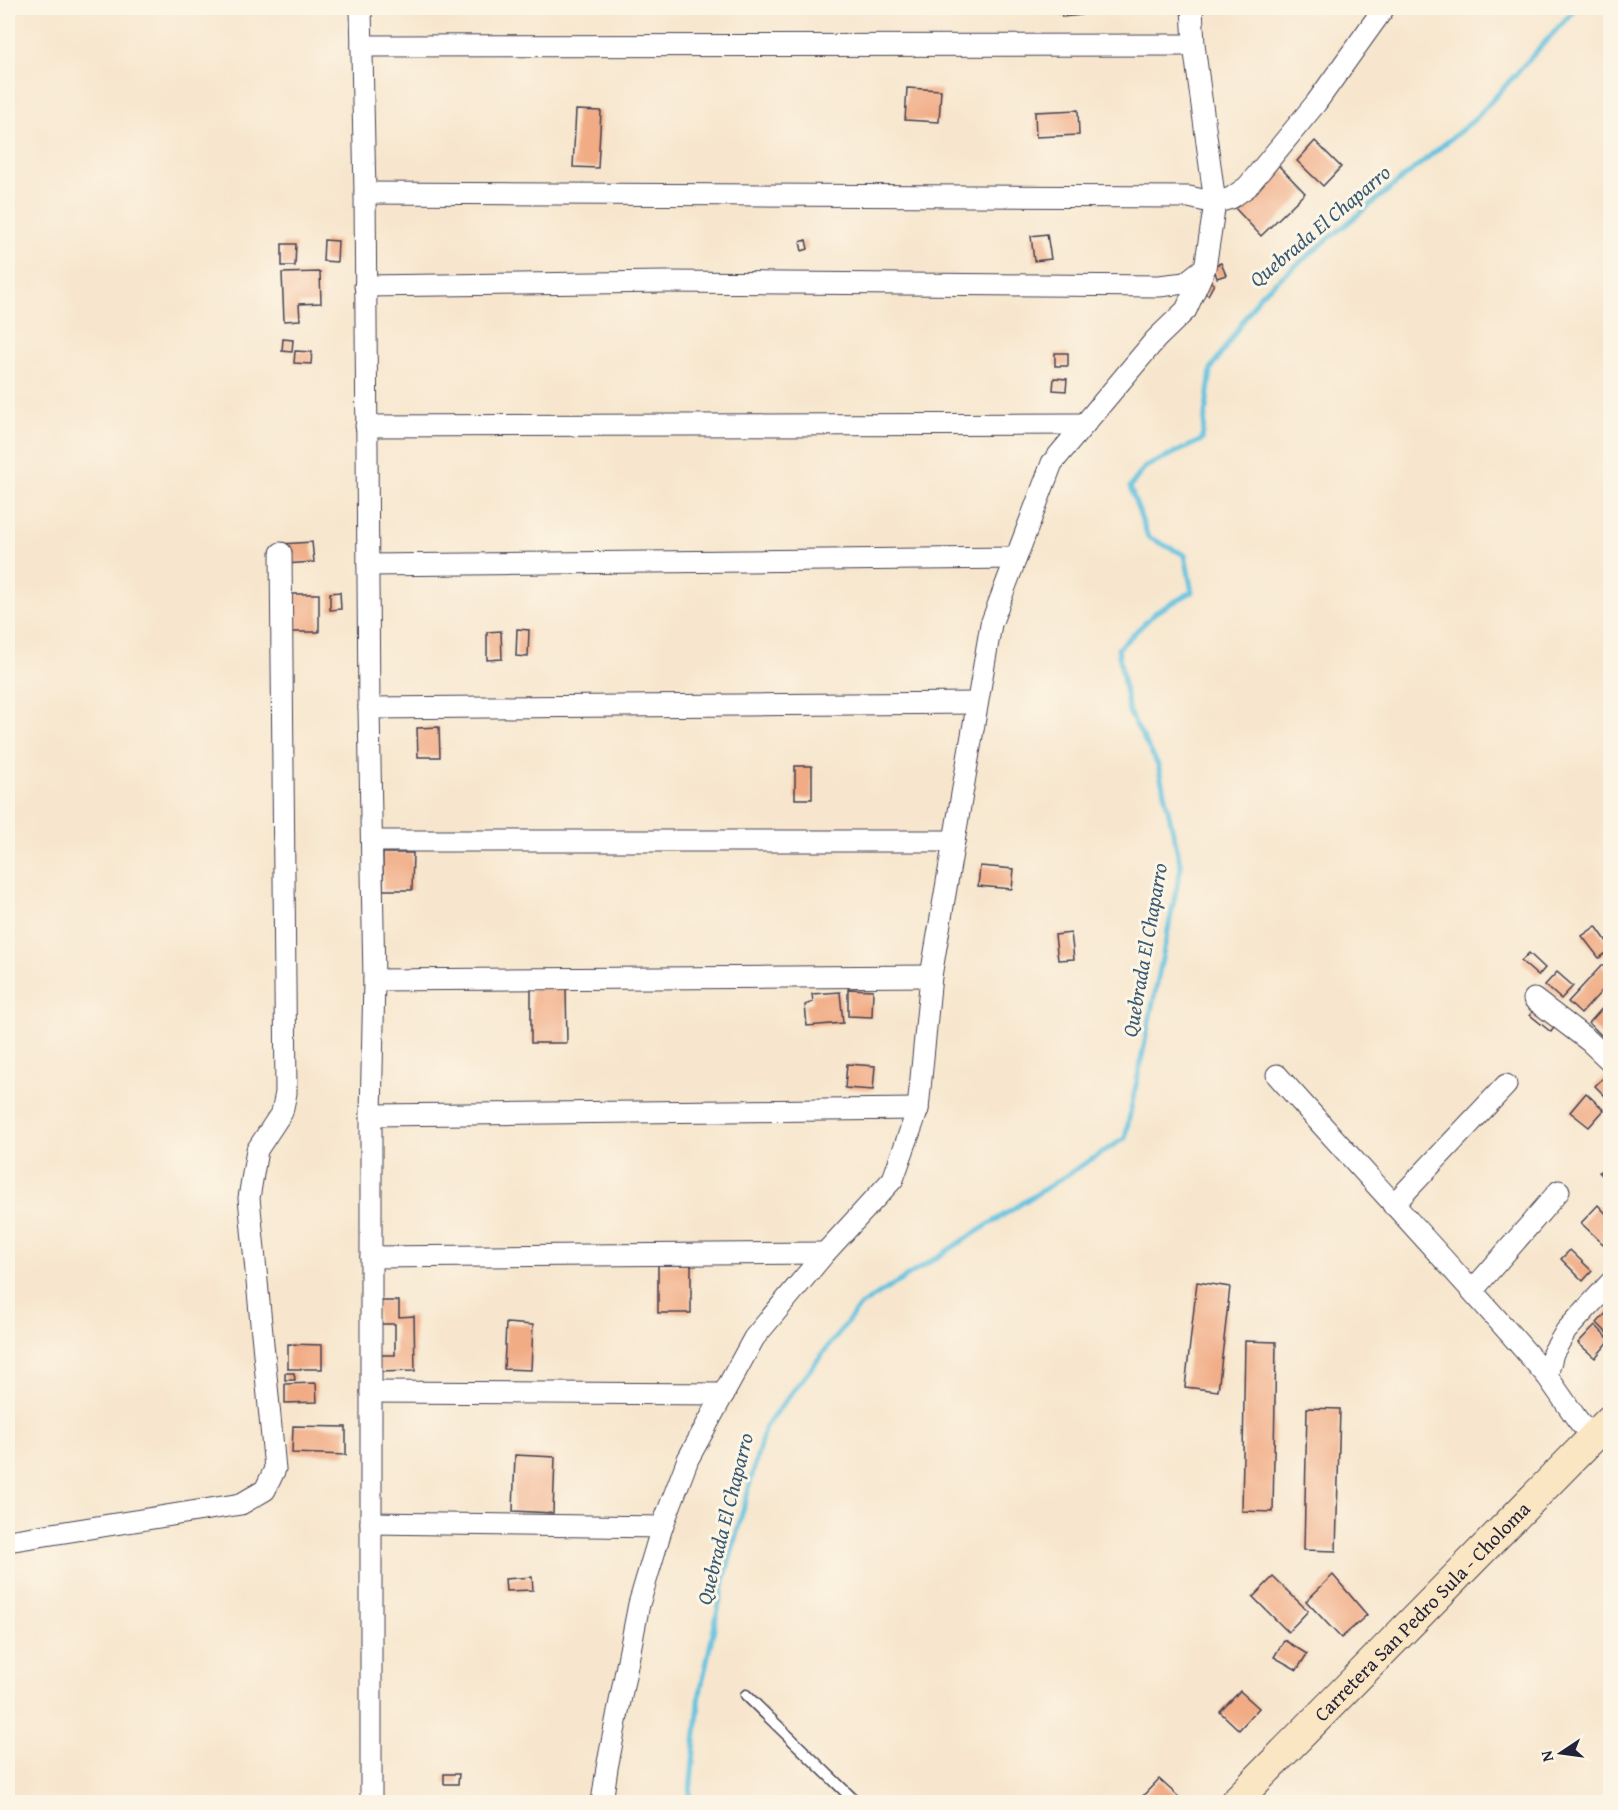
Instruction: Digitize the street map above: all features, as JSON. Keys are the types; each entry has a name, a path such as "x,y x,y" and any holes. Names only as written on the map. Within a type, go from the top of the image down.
{"main road":[{"name":"Carretera San Pedro Sula - Choloma","path":"1234,1803 1602,1429"}],"street":[{"path":"361,8 374,980 371,1115 371,1803"},
{"path":"602,1803 639,1604 662,1527 688,1459 754,1338 825,1253 893,1179 918,1109 931,976 991,624 1052,463 1156,339 1186,310 1205,268 1215,203 1194,45 1192,8"},
{"path":"365,193 1189,196 1215,203 1231,198 1247,187 1316,103 1384,8"},
{"path":"362,46 1194,45"},
{"path":"365,286 666,282 1159,286 1185,283 1205,268"},
{"path":"366,426 1085,424"},
{"path":"8,1541 241,1504 265,1490 275,1469 249,1198 257,1150 282,1112 286,1093 281,553"},
{"path":"368,565 1016,558"},
{"path":"369,708 977,704"},
{"path":"372,841 954,841"},
{"path":"374,980 931,976"},
{"path":"1534,999 1611,1061"},
{"path":"1277,1076 1473,1290 1547,1376 1577,1419 1602,1429"},
{"path":"1393,1205 1506,1085"},
{"path":"371,1115 918,1109"},
{"path":"1473,1290 1559,1191"},
{"path":"371,1257 825,1253"},
{"path":"1547,1376 1552,1353 1566,1331 1611,1283"},
{"path":"371,1392 723,1394"},
{"path":"371,1523 662,1527"}],"lane":[{"path":"746,1695 856,1803"}],"building":[{"path":"1061,8 1080,8 1081,15 1062,17"},
{"path":"907,88 941,90 939,122 905,120"},
{"path":"576,110 601,111 598,168 573,167"},
{"path":"1078,110 1079,135 1036,137 1035,112"},
{"path":"1315,141 1341,167 1323,186 1297,161"},
{"path":"1278,165 1305,193 1261,236 1234,207"},
{"path":"1047,234 1051,259 1034,261 1031,236"},
{"path":"324,240 338,241 337,262 323,261"},
{"path":"806,240 808,249 802,251 800,242"},
{"path":"282,244 296,244 295,266 282,266"},
{"path":"1221,263 1226,275 1217,278 1213,266"},
{"path":"320,272 321,303 299,304 300,320 284,321 282,273"},
{"path":"1206,279 1214,284 1208,295 1200,290"},
{"path":"283,339 293,340 292,352 282,351"},
{"path":"295,351 312,352 311,364 294,363"},
{"path":"1055,353 1068,353 1068,366 1055,366"},
{"path":"1054,378 1067,379 1066,391 1053,390"},
{"path":"312,542 314,562 284,564 282,544"},
{"path":"340,592 341,609 330,610 330,593"},
{"path":"286,594 319,594 319,632 286,632"},
{"path":"517,629 529,630 528,657 516,656"},
{"path":"501,631 502,659 487,660 487,632"},
{"path":"439,727 440,757 418,757 417,728"},
{"path":"795,766 812,766 812,799 795,799"},
{"path":"383,853 413,853 412,890 383,890"},
{"path":"980,866 1014,869 1012,889 978,886"},
{"path":"1596,926 1610,946 1610,950 1599,958 1582,936"},
{"path":"1071,933 1074,959 1058,960 1055,935"},
{"path":"1529,953 1545,968 1538,976 1521,961"},
{"path":"1602,965 1610,973 1610,982 1581,1014 1568,1002"},
{"path":"1557,972 1573,986 1561,999 1545,985"},
{"path":"531,987 566,987 567,1043 531,1043"},
{"path":"848,989 873,990 872,1017 848,1016"},
{"path":"840,992 843,1023 807,1026 805,1005 813,1002 812,994"},
{"path":"1610,1000 1610,1044 1589,1023"},
{"path":"1535,1008 1556,1025 1551,1032 1530,1015"},
{"path":"847,1064 875,1066 873,1090 845,1088"},
{"path":"1605,1076 1610,1082 1610,1101 1595,1086"},
{"path":"1586,1093 1604,1110 1589,1127 1570,1112"},
{"path":"1607,1164 1610,1167 1610,1184 1599,1172"},
{"path":"1598,1205 1610,1218 1610,1236 1603,1244 1581,1223"},
{"path":"1570,1250 1592,1271 1583,1281 1561,1259"},
{"path":"658,1265 691,1265 691,1313 658,1313"},
{"path":"1197,1282 1230,1287 1218,1391 1185,1387"},
{"path":"377,1301 399,1301 399,1317 414,1316 415,1371 378,1372 378,1355 395,1355 395,1324 377,1324"},
{"path":"1610,1309 1610,1336 1597,1323"},
{"path":"506,1323 533,1325 531,1370 504,1369"},
{"path":"1595,1325 1610,1340 1595,1358 1578,1343"},
{"path":"1245,1341 1276,1342 1273,1512 1242,1511"},
{"path":"288,1344 322,1345 322,1369 288,1369"},
{"path":"285,1373 294,1373 295,1380 285,1380"},
{"path":"316,1383 317,1402 285,1403 285,1384"},
{"path":"1307,1408 1340,1409 1336,1551 1304,1550"},
{"path":"293,1426 346,1427 346,1455 292,1453"},
{"path":"515,1455 555,1457 553,1513 513,1511"},
{"path":"1333,1575 1367,1615 1341,1638 1306,1601"},
{"path":"532,1577 533,1590 506,1591 505,1579"},
{"path":"1273,1577 1308,1611 1288,1632 1253,1597"},
{"path":"1284,1640 1307,1654 1297,1670 1274,1657"},
{"path":"1240,1691 1259,1708 1239,1730 1220,1712"},
{"path":"444,1774 459,1774 458,1784 444,1784"},
{"path":"1159,1779 1181,1799 1178,1802 1137,1802"}],"waterway":[{"name":"Quebrada El Chaparro","path":"689,1802 700,1693 725,1577 765,1427 860,1306 1125,1138 1181,867 1158,765 1129,712 1118,649 1156,612 1192,592 1185,555 1148,537 1130,487 1145,467 1202,440 1211,369 1261,294 1475,119 1576,8"}]}
